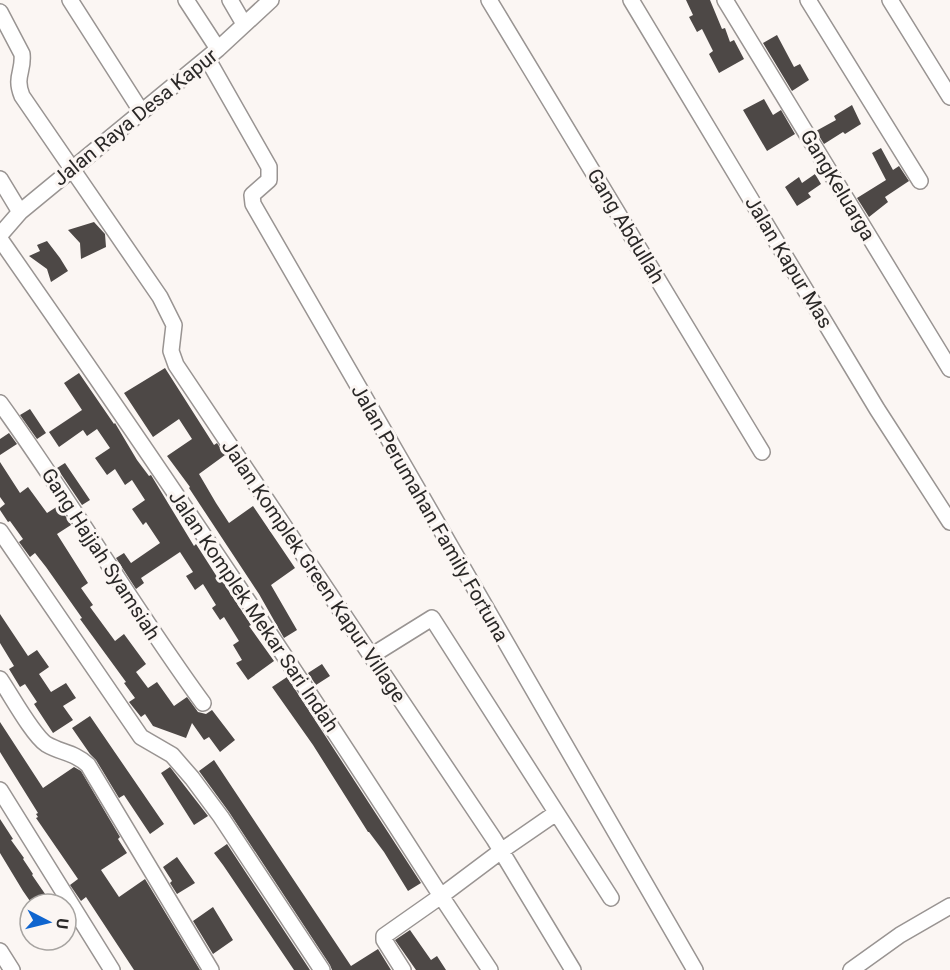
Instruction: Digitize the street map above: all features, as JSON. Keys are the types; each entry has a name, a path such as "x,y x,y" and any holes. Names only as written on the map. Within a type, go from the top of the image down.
{"street":[{"path":"70,0 141,111"},
{"path":"186,0 212,54"},
{"path":"230,0 244,24"},
{"name":"Jalan Raya Desa Kapur","path":"0,237 20,212 212,54 270,0"},
{"name":"Gang Abdullah","path":"489,0 762,452"},
{"name":"Jalan Kapur Mas","path":"631,0 877,409 950,522"},
{"name":"GangKeluarga","path":"725,0 950,369"},
{"path":"808,0 920,180"},
{"path":"890,0 950,97"},
{"name":"Jalan Komplek Green Kapur Village","path":"0,12 22,54 23,62 18,82 22,96 160,297 174,325 171,351 176,365 495,839 573,970"},
{"name":"Jalan Perumahan Family Fortuna","path":"212,54 269,167 269,180 252,195 253,204 695,970"},
{"path":"0,179 20,212"},
{"name":"Jalan Komplek Mekar Sari Indah","path":"0,237 347,749 490,970"},
{"name":"Gang Hajjah Syamsiah","path":"0,403 75,512 164,650 203,703"},
{"path":"0,531 141,737 172,755 221,817 322,970"},
{"path":"371,656 432,618 611,898"},
{"path":"0,679 40,739 54,748 79,756 88,765 211,970"},
{"path":"0,790 112,970"},
{"path":"404,970 384,940 384,936 556,813"},
{"path":"851,970 900,935 950,906"},
{"path":"0,951 12,970"}],"building":[{"path":"686,0 710,0 722,29 725,28 730,42 734,40 744,59 719,73 709,54 713,51 702,29 697,32 689,17 693,15"},
{"path":"777,35 794,67 800,64 809,80 792,91 763,43"},
{"path":"764,99 773,115 781,110 795,134 767,151 743,110"},
{"path":"852,105 861,124 824,144 816,131 836,120 834,116"},
{"path":"881,148 893,170 899,166 909,181 885,197 888,202 869,217 857,198 886,180 872,153"},
{"path":"815,174 821,184 808,193 811,197 797,206 785,187 799,177 802,183"},
{"path":"94,222 105,234 106,247 81,259 80,243 68,230"},
{"path":"47,241 68,271 51,282 47,269 29,256 40,251 37,245"},
{"path":"165,368 214,445 217,443 225,455 199,474 229,523 253,506 295,568 271,585 297,630 284,638 259,594 190,487 167,456 192,439 179,419 153,437 124,393"},
{"path":"79,373 115,423 137,460 149,476 151,475 194,546 196,544 219,580 221,579 251,625 249,626 274,661 248,680 236,663 242,660 233,645 239,641 224,617 220,620 212,608 216,605 203,584 195,590 186,576 193,572 180,552 141,578 144,583 136,589 116,558 124,553 131,563 160,543 146,522 143,525 132,509 145,500 132,480 125,485 115,469 107,475 95,458 110,448 97,429 87,436 83,430 59,447 49,432 82,410 64,383"},
{"path":"30,409 46,433 37,439 20,415"},
{"path":"9,433 17,444 0,455 0,439"},
{"path":"0,462 20,493 28,487 47,513 58,506 69,521 71,525 57,534 88,583 81,588 93,605 90,607 115,641 124,634 146,664 136,672 148,688 157,682 174,706 187,697 198,712 206,714 212,710 235,740 220,752 209,737 204,740 192,723 186,738 153,726 145,714 141,717 129,702 135,698 124,683 126,682 46,567 35,553 30,557 19,542 23,539 0,510 5,504 0,497"},
{"path":"65,463 90,500 82,505 57,468"},
{"path":"0,614 28,656 37,650 49,667 39,674 51,692 66,683 76,698 63,706 73,720 53,733 34,704 37,702 25,684 20,687 9,669 14,666 0,643"},
{"path":"322,664 330,676 316,685 308,673"},
{"path":"287,677 421,883 408,891 313,745 272,687"},
{"path":"90,716 164,824 150,834 124,795 119,798 96,760 72,728"},
{"path":"0,722 43,788 74,767 81,771 127,853 101,870 119,897 145,879 200,970 134,970 86,897 81,901 78,892 75,892 70,885 78,879 36,818 38,813 0,752"},
{"path":"214,760 351,966 378,949 391,970 332,970 229,812 199,771"},
{"path":"170,767 208,816 194,825 161,773"},
{"path":"0,819 44,892 24,892 0,853"},
{"path":"227,844 310,970 294,970 214,853"},
{"path":"177,857 195,883 177,894 163,867"},
{"path":"213,907 233,940 213,954 193,921"},
{"path":"410,930 431,960 437,956 446,970 416,970 395,940"}]}
